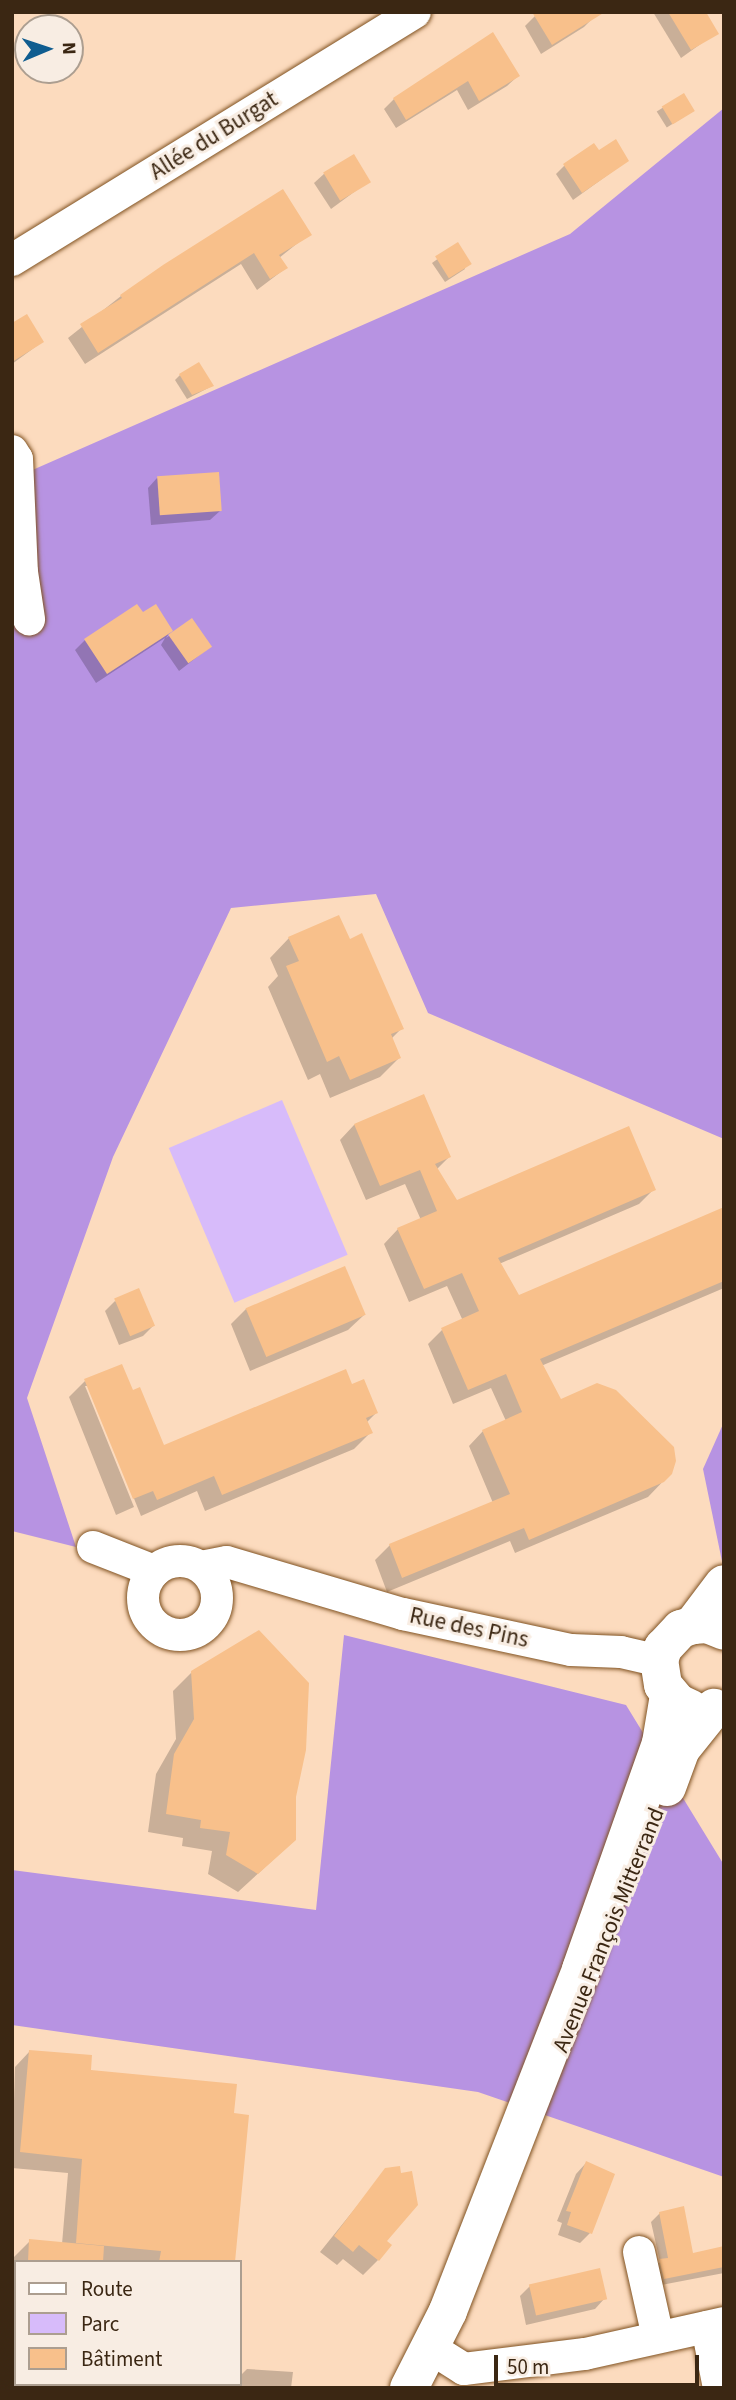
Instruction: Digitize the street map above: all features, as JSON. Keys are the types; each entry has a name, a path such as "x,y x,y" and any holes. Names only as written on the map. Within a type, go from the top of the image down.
{"main road":[{"path":"719,1706 690,1709 664,1678 671,1637 709,1628 724,1584"},
{"name":"Avenue François Mitterrand","path":"409,2388 448,2311 581,1969 661,1744 664,1678"},
{"name":"Avenue François Mitterrand","path":"509,2157 594,1978 681,1749 719,1706"}],"street":[{"name":"Allée du Burgat","path":"12,260 415,12"},
{"path":"12,451 17,458 22,572 29,619"},
{"path":"93,1547 154,1571"},
{"path":"177,1561 201,1567 216,1585 217,1600 209,1621 190,1634 166,1632 149,1617 144,1606 143,1594 154,1571 177,1561"},
{"name":"Rue des Pins","path":"201,1567 227,1562 403,1614 571,1650 621,1652 664,1678"},
{"name":"Rue des Pins","path":"217,1600 241,1587 281,1580"},
{"path":"639,2252 658,2337"},
{"path":"429,2347 464,2369 585,2354 716,2325 719,2388"}],"green space":[{"path":"282,1100 348,1255 234,1303 169,1148"}],"shaded area":[{"path":"724,108 724,1139 428,1013 376,894 231,908 113,1157 27,1398 76,1547 12,1531 12,479 570,234"},
{"path":"724,1422 724,1571 703,1469"},
{"path":"344,1635 626,1705 724,1865 724,2177 478,2092 12,2025 12,1870 316,1910"}],"building":[{"path":"532,12 605,12 552,45"},
{"path":"668,12 706,12 719,34 691,50"},
{"path":"493,32 520,76 479,101 468,81 406,120 393,98"},
{"path":"684,93 695,111 673,124 662,106"},
{"path":"616,139 629,161 582,193 563,164 594,143 599,150"},
{"path":"354,154 371,182 340,201 323,173"},
{"path":"283,189 312,235 279,255 288,268 270,279 254,253 98,353 80,324 122,298 120,295 163,265"},
{"path":"458,242 472,264 449,278 435,256"},
{"path":"27,314 44,342 12,362 12,323"},
{"path":"199,362 214,386 192,395 179,374"},
{"path":"219,472 222,511 160,515 157,476"},
{"path":"137,604 143,612 156,604 173,631 107,674 84,639"},
{"path":"192,618 212,647 188,663 168,635"},
{"path":"339,915 350,939 362,933 404,1029 391,1034 401,1058 350,1080 339,1056 327,1062 286,966 299,961 288,937"},
{"path":"424,1094 451,1157 435,1164 457,1200 629,1126 656,1190 498,1258 519,1295 724,1207 724,1281 540,1359 561,1399 597,1383 616,1390 674,1447 676,1461 672,1474 664,1482 529,1540 524,1528 402,1578 389,1544 510,1494 482,1430 522,1412 506,1374 468,1390 441,1328 479,1311 462,1273 424,1289 397,1228 437,1211 420,1170 380,1186 354,1124"},
{"path":"345,1266 366,1315 266,1357 246,1308"},
{"path":"139,1288 155,1326 130,1336 114,1299"},
{"path":"122,1364 133,1390 140,1387 164,1445 346,1369 352,1384 364,1379 378,1413 366,1418 373,1433 222,1495 214,1476 157,1500 153,1491 133,1499 84,1379"},
{"path":"259,1630 309,1683 306,1750 296,1797 296,1840 258,1874 226,1855 230,1832 200,1828 201,1820 166,1814 174,1754 194,1719 191,1671"},
{"path":"29,2050 92,2055 91,2070 237,2084 234,2113 249,2115 235,2260 159,2260 161,2251 76,2243 82,2159 20,2152"},
{"path":"586,2161 615,2174 592,2234 567,2225 571,2212 566,2211"},
{"path":"400,2166 401,2173 412,2171 418,2205 387,2241 392,2245 379,2261 359,2245 353,2252 334,2236 385,2168"},
{"path":"684,2206 693,2253 724,2246 724,2267 664,2279 659,2259 668,2258 659,2212"},
{"path":"29,2239 104,2246 103,2260 28,2260"},
{"path":"600,2268 607,2299 536,2316 529,2284"}]}
